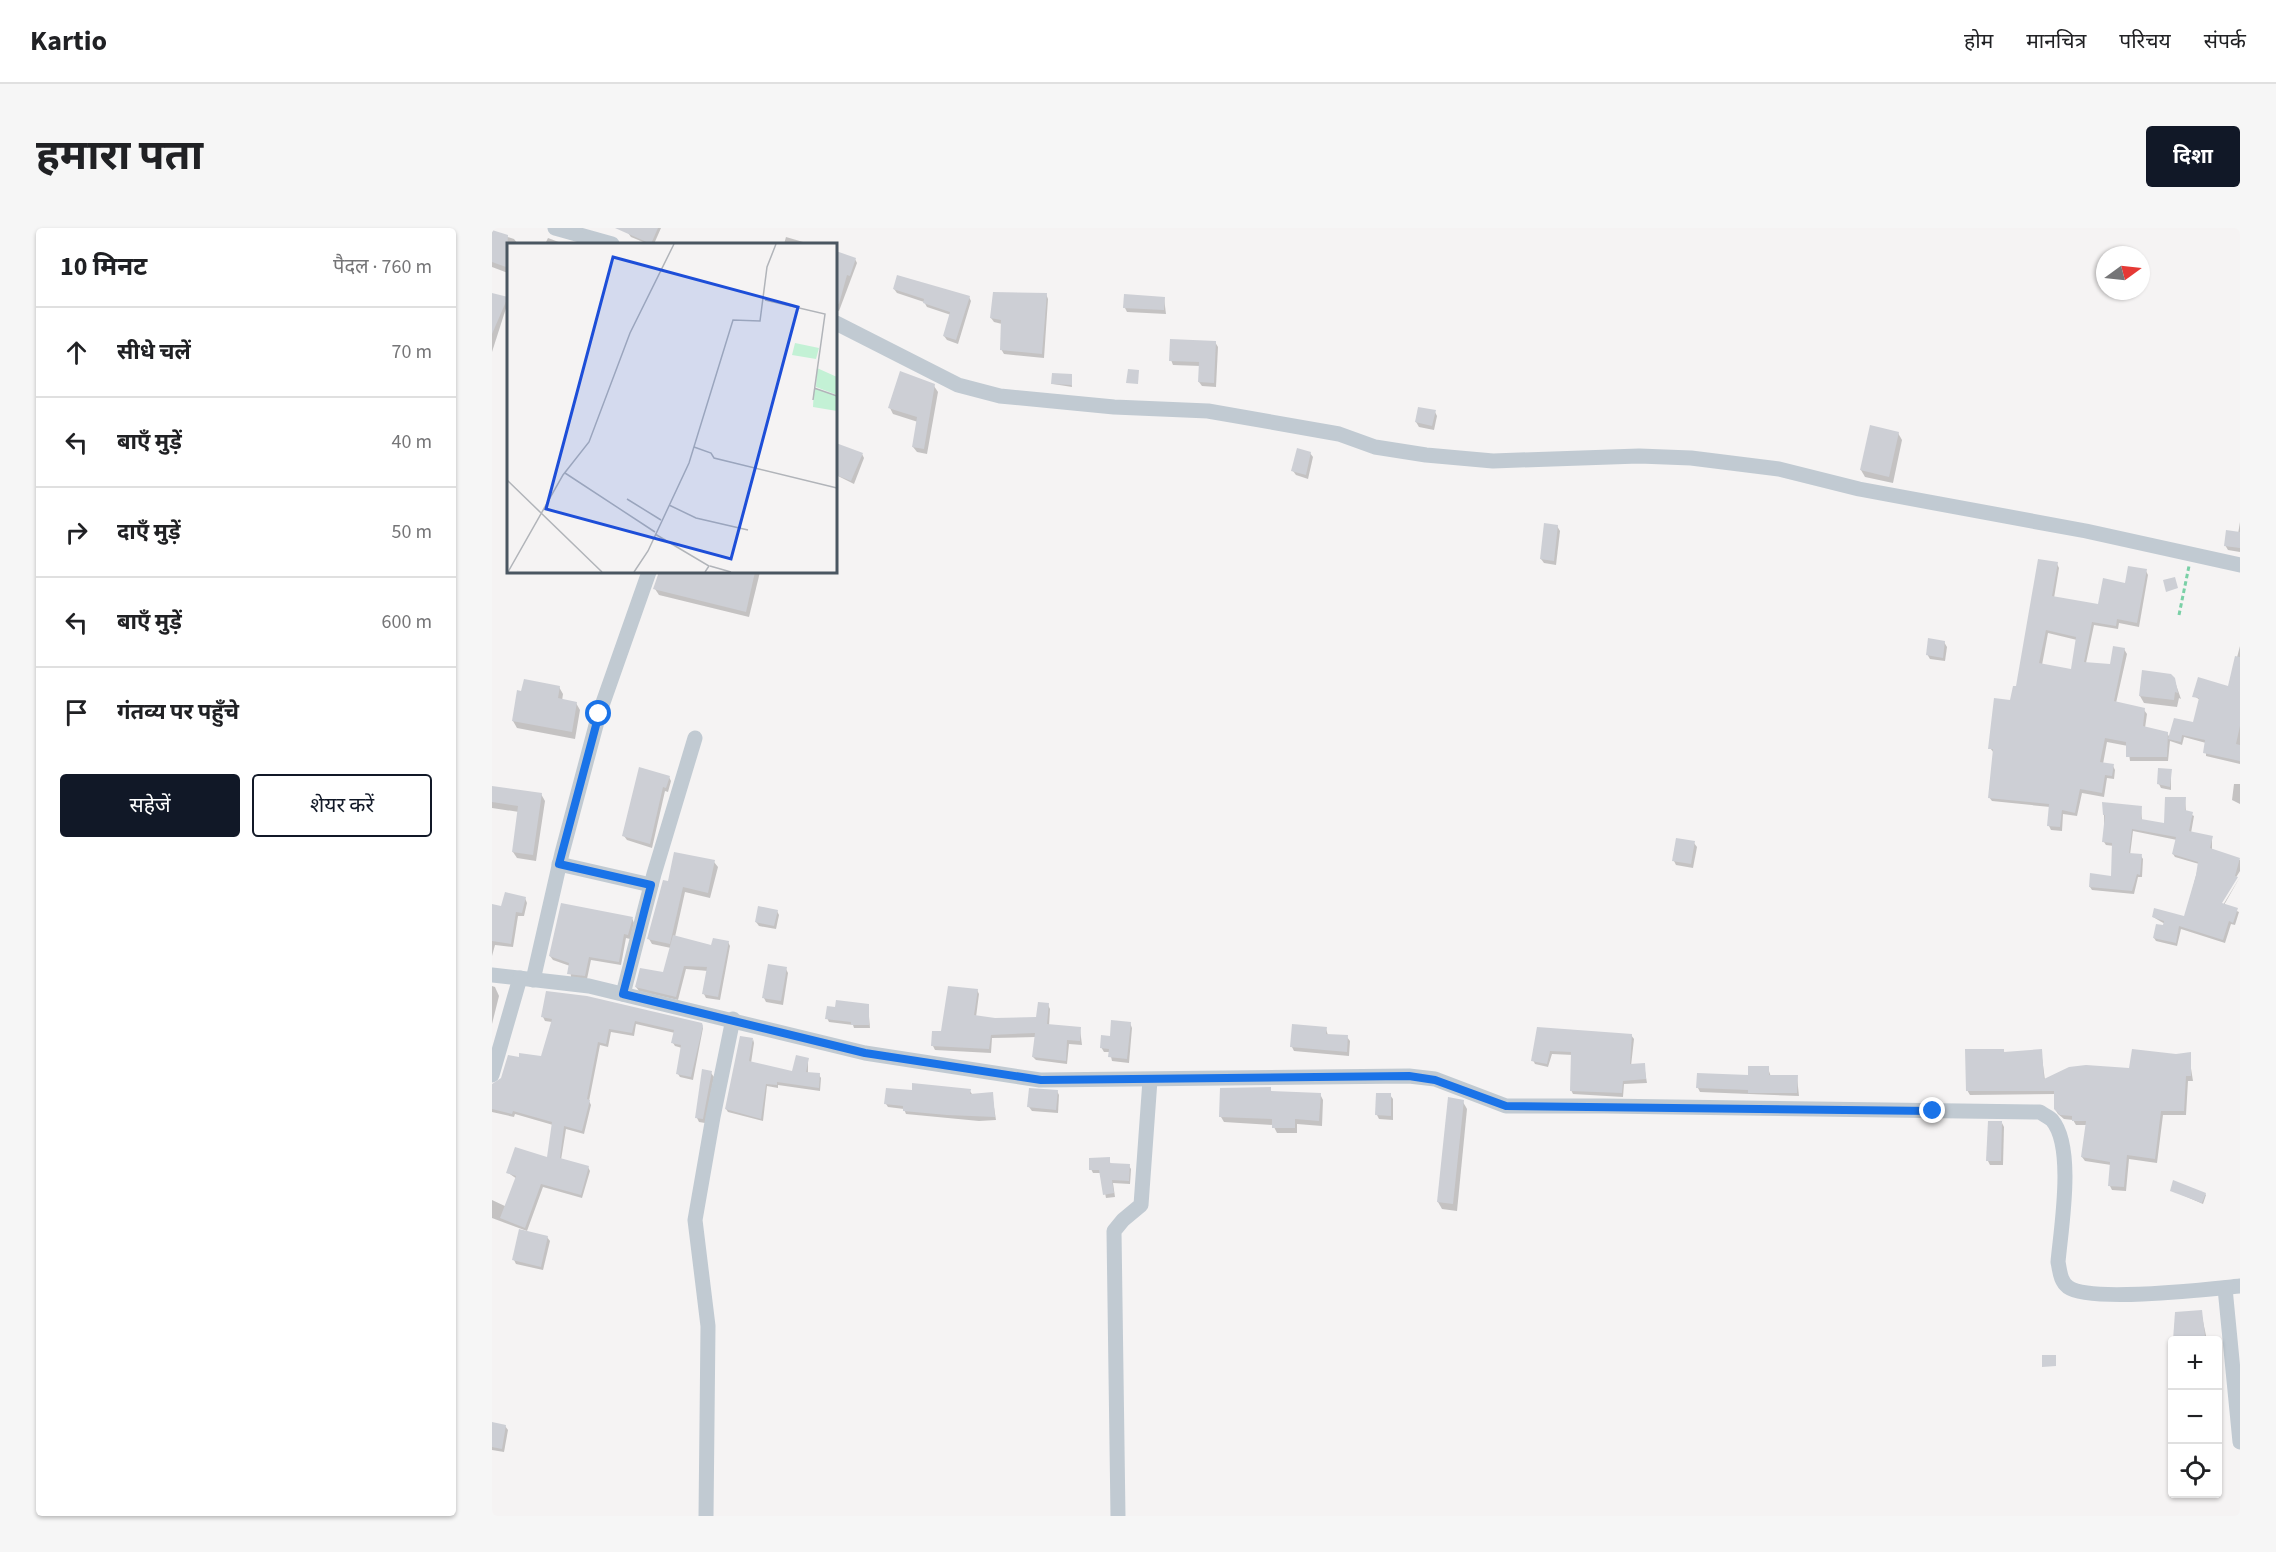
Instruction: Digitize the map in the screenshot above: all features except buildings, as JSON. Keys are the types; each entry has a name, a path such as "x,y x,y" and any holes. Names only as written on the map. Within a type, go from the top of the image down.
{"street":[{"path":"555,228 608,243"},
{"path":"837,324 958,385 1000,396 1113,407 1208,411 1339,434 1375,447 1426,455 1493,461 1640,456 1691,458 1779,469 1859,489 2086,531 2240,565"},
{"path":"492,1074 526,979 599,714 649,573"},
{"path":"623,994 651,885 694,738"},
{"path":"559,864 651,885"},
{"path":"492,975 589,986 734,1019 800,1038 865,1053 1041,1080 1409,1076 1435,1080 1506,1106 1539,1108 1604,1106 2040,1112 2052,1120 2062,1148 2064,1187 2058,1262 2060,1277 2069,1288 2085,1293 2177,1293 2233,1287 2240,1442"},
{"path":"706,1516 708,1326 695,1220 713,1117 734,1019"},
{"path":"1118,1516 1114,1232 1123,1220 1141,1205 1150,1080"}],"path":[{"path":"2179,615 2191,556"}],"route":[{"path":"599,714 559,864 651,885 623,994 734,1019 800,1038 865,1053 1041,1080 1150,1080 1334,1075 1409,1076 1435,1080 1486,1101 1506,1106 1933,1111"}]}
